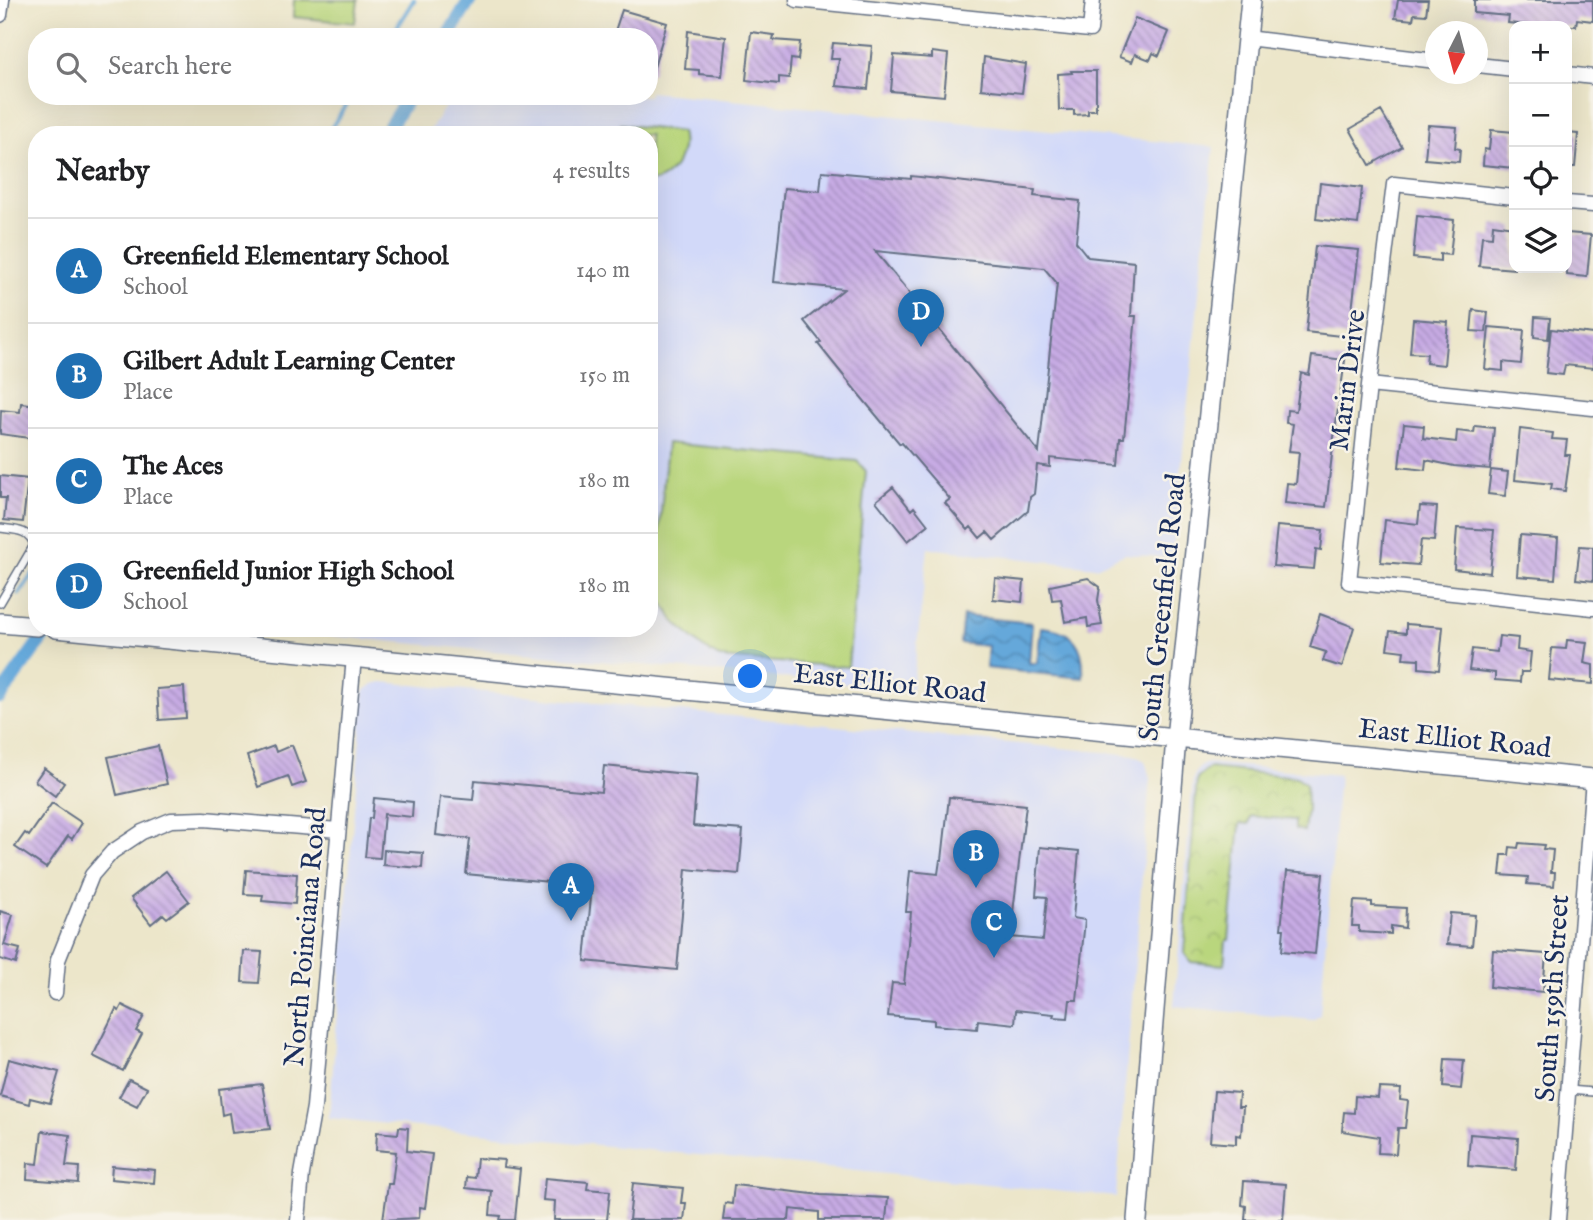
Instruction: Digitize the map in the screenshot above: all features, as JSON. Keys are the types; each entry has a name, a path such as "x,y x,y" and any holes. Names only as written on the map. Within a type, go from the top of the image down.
{"main road":[{"name":"South Greenfield Road","path":"1137,1220 1176,738 1251,0"},
{"path":"0,623 28,625"},
{"name":"East Elliot Road","path":"147,637 1593,779"}],"street":[{"path":"0,15 2,0"},
{"path":"797,0 1090,30 1093,0"},
{"path":"1247,38 1425,60"},
{"path":"1488,66 1509,68"},
{"path":"1572,75 1593,77"},
{"name":"Marin Drive","path":"1509,196 1394,184 1369,384 1349,582 1593,608"},
{"path":"1572,203 1593,205"},
{"path":"1369,384 1593,408"},
{"name":"North Poinciana Road","path":"298,1220 302,1174 314,1107 354,657"},
{"name":"South 159th Street","path":"1558,1220 1593,779"},
{"path":"55,993 58,960 93,875 112,852 142,832 171,820 204,818 338,830"}],"lane":[{"path":"0,528 28,534"},
{"path":"0,603 28,555"},
{"path":"1568,1090 1593,1092"}],"shaded area":[{"path":"658,93 1214,147 1172,558 1125,554 1096,567 928,548 912,690 342,637 658,637 658,126 433,126 446,105 658,105"},
{"path":"382,682 1133,755 1145,761 1150,778 1116,1197 329,1118 364,691 373,684"},
{"path":"1210,763 1339,775 1320,1015 1313,1020 1174,1006 1193,778 1197,770"}],"green space":[{"path":"294,0 358,0 355,23 293,17"},
{"path":"658,129 681,132 680,157 665,176 658,180"},
{"path":"667,443 857,461 866,471 848,667 721,658 702,647 674,621 659,596 658,548"},
{"path":"1209,768 1297,777 1306,784 1304,831 1295,829 1295,820 1251,816 1249,824 1240,823 1229,940 1226,940 1224,965 1191,962 1184,953 1197,778"}],"water":[{"path":"963,616 1032,623 1029,663 1037,663 1041,627 1062,632 1075,641 1079,648 1083,678 986,668 988,646 960,643"}],"building":[{"path":"1398,0 1428,0 1426,15 1414,14 1413,20 1395,18"},
{"path":"1474,0 1593,0 1593,21 1577,19 1576,26 1572,26 1572,21 1508,23 1509,16 1474,13"},
{"path":"622,10 667,23 658,54 658,28 616,28"},
{"path":"1135,18 1169,32 1159,56 1153,53 1150,60 1135,54 1132,62 1119,57"},
{"path":"688,31 726,37 722,76 699,74 699,70 685,69"},
{"path":"751,32 774,35 773,40 800,42 798,60 791,59 789,78 779,77 779,84 746,80"},
{"path":"833,43 872,46 868,89 836,86 839,59 831,59"},
{"path":"932,52 948,54 944,96 891,91 894,55 932,58"},
{"path":"984,57 1026,64 1022,93 981,89"},
{"path":"1071,71 1096,71 1096,110 1088,110 1088,114 1074,115 1074,110 1059,110 1058,74 1072,73"},
{"path":"1381,111 1402,147 1370,165 1350,129"},
{"path":"1428,125 1457,127 1455,148 1460,149 1459,162 1425,159"},
{"path":"1491,130 1509,132 1509,168 1483,165 1484,149 1489,150"},
{"path":"1572,133 1578,134 1575,167 1572,167"},
{"path":"822,171 911,179 911,176 1035,190 1034,196 1080,201 1076,242 1088,257 1134,262 1131,316 1136,316 1124,438 1120,438 1118,465 1050,458 1050,467 1037,465 1034,494 1030,497 1028,511 994,540 987,532 980,538 971,527 968,530 945,503 950,499 847,380 818,344 821,342 804,321 844,289 774,282 784,188 820,191","holes":["875,251 1044,268 1057,283 1039,452"]},
{"path":"1320,183 1362,188 1358,224 1316,219"},
{"path":"1417,216 1454,220 1450,255 1440,254 1440,261 1413,258"},
{"path":"1493,224 1509,226 1509,269 1479,266 1482,236 1492,237"},
{"path":"1572,233 1591,235 1587,277 1567,275 1572,273"},
{"path":"1315,246 1359,250 1349,337 1306,332"},
{"path":"1473,310 1488,312 1486,332 1471,331"},
{"path":"1535,317 1550,318 1548,339 1534,337"},
{"path":"1413,319 1448,322 1444,365 1426,363 1427,354 1410,353"},
{"path":"1489,327 1524,330 1521,364 1503,362 1503,371 1485,369"},
{"path":"1551,329 1593,334 1593,368 1565,365 1563,375 1546,373"},
{"path":"1312,356 1345,360 1326,507 1285,503 1287,483 1296,484 1299,452 1289,451 1293,424 1286,423 1287,410 1296,411 1301,373 1309,375"},
{"path":"21,403 28,404 28,438 0,434 1,410 20,412"},
{"path":"1404,424 1424,426 1423,438 1456,442 1457,431 1474,433 1475,426 1494,428 1490,469 1426,460 1425,470 1399,467"},
{"path":"1520,429 1553,433 1552,439 1567,440 1565,455 1570,455 1565,491 1551,489 1552,484 1515,480"},
{"path":"1491,470 1508,472 1505,496 1488,494"},
{"path":"0,476 28,479 23,522 4,520 6,498 0,498"},
{"path":"893,487 911,510 914,507 928,525 908,541 876,501"},
{"path":"1420,506 1437,507 1434,541 1421,540 1418,565 1381,562 1385,520 1418,524"},
{"path":"1277,526 1323,530 1321,550 1316,549 1314,569 1273,566"},
{"path":"1457,528 1494,530 1490,573 1454,569"},
{"path":"1520,535 1558,538 1555,579 1517,576"},
{"path":"1580,546 1593,547 1593,581 1576,579"},
{"path":"995,578 1024,581 1022,602 993,599"},
{"path":"1088,578 1100,587 1098,600 1102,625 1088,627 1087,618 1065,622 1061,599 1052,600 1050,586"},
{"path":"1320,614 1354,627 1342,667 1323,661 1326,652 1310,647"},
{"path":"1406,624 1443,627 1439,670 1419,668 1419,659 1403,658 1404,651 1387,649 1390,631 1406,633"},
{"path":"1499,636 1518,638 1517,650 1531,652 1529,672 1521,672 1520,682 1495,680 1495,673 1469,670 1472,649 1497,652"},
{"path":"1567,640 1587,642 1584,663 1593,665 1593,684 1549,680 1552,648 1566,649"},
{"path":"184,687 186,718 159,720 157,689"},
{"path":"292,745 306,782 292,787 288,776 258,787 247,756 274,746 276,752"},
{"path":"158,746 167,784 117,795 108,757"},
{"path":"604,766 697,775 693,826 743,830 739,874 686,869 677,970 585,961 592,886 466,874 470,839 436,835 440,797 473,800 475,780 601,792"},
{"path":"44,768 64,783 55,796 35,781"},
{"path":"949,797 1026,805 1010,937 1043,940 1047,897 1036,896 1040,847 1079,851 1073,918 1085,920 1077,1000 1070,1000 1068,1018 1016,1010 1015,1024 978,1020 977,1029 934,1025 934,1020 888,1016 892,983 904,984 911,912 906,912 910,871 938,874"},
{"path":"374,798 413,802 412,817 384,814 380,858 365,857"},
{"path":"52,803 82,823 72,839 68,836 46,868 15,847 25,833 29,836"},
{"path":"1519,843 1544,845 1543,849 1553,850 1551,872 1555,872 1554,886 1527,884 1528,877 1500,875 1502,855 1509,855 1510,847 1518,848"},
{"path":"384,850 423,853 422,868 383,865"},
{"path":"246,870 297,874 295,904 262,901 263,895 244,894"},
{"path":"166,871 189,901 167,918 163,914 151,924 131,898"},
{"path":"1287,871 1323,874 1315,954 1282,951 1284,929 1281,929"},
{"path":"1354,901 1372,902 1372,906 1406,908 1405,928 1391,926 1391,934 1359,932 1359,926 1352,926"},
{"path":"0,911 13,915 4,945 20,949 16,964 0,959"},
{"path":"1450,913 1475,915 1472,946 1447,944"},
{"path":"1493,950 1546,954 1543,992 1490,987"},
{"path":"244,951 262,952 259,983 242,982"},
{"path":"122,1005 144,1016 136,1031 142,1034 123,1071 93,1056 116,1009 119,1011"},
{"path":"9,1059 59,1072 50,1103 30,1098 29,1104 0,1096"},
{"path":"1445,1059 1464,1060 1461,1089 1443,1087"},
{"path":"129,1079 147,1088 137,1106 119,1097"},
{"path":"262,1084 270,1129 232,1133 229,1113 222,1115 219,1089"},
{"path":"1379,1088 1401,1089 1400,1100 1408,1101 1405,1128 1398,1128 1396,1154 1378,1153 1379,1137 1342,1131 1344,1112 1354,1113 1355,1096 1378,1098"},
{"path":"1214,1091 1239,1093 1238,1107 1243,1107 1241,1136 1236,1135 1236,1144 1210,1142"},
{"path":"399,1127 408,1128 407,1151 432,1154 425,1208 420,1207 419,1218 383,1220 396,1152 376,1150 377,1132 398,1134"},
{"path":"42,1131 70,1135 66,1166 79,1167 78,1183 27,1179 28,1163 38,1164"},
{"path":"1470,1134 1518,1138 1516,1170 1468,1166"},
{"path":"477,1158 504,1160 503,1167 520,1169 515,1220 500,1220 501,1216 490,1215 492,1191 466,1188 467,1177 475,1178"},
{"path":"112,1166 155,1170 154,1183 111,1179"},
{"path":"545,1178 588,1182 587,1189 610,1191 607,1220 554,1220 555,1201 543,1200"},
{"path":"1244,1181 1286,1184 1283,1220 1245,1220 1246,1206 1242,1205"},
{"path":"633,1183 683,1188 681,1203 686,1203 684,1220 629,1220"},
{"path":"734,1185 821,1195 888,1198 886,1220 819,1220 819,1212 790,1209 789,1220 723,1220 725,1203 732,1204"}],"waterway":[{"path":"397,28 414,0"},
{"path":"453,28 470,0"},
{"path":"333,126 346,105"},
{"path":"390,126 403,105"},
{"path":"19,594 28,581"},
{"path":"0,697 43,637"}],"place":[{"name":"Greenfield Junior High School","path":"921,347"},
{"name":"Gilbert Adult Learning Center","path":"976,888"},
{"name":"Greenfield Elementary School","path":"571,921"},
{"name":"The Aces","path":"994,958"}]}
